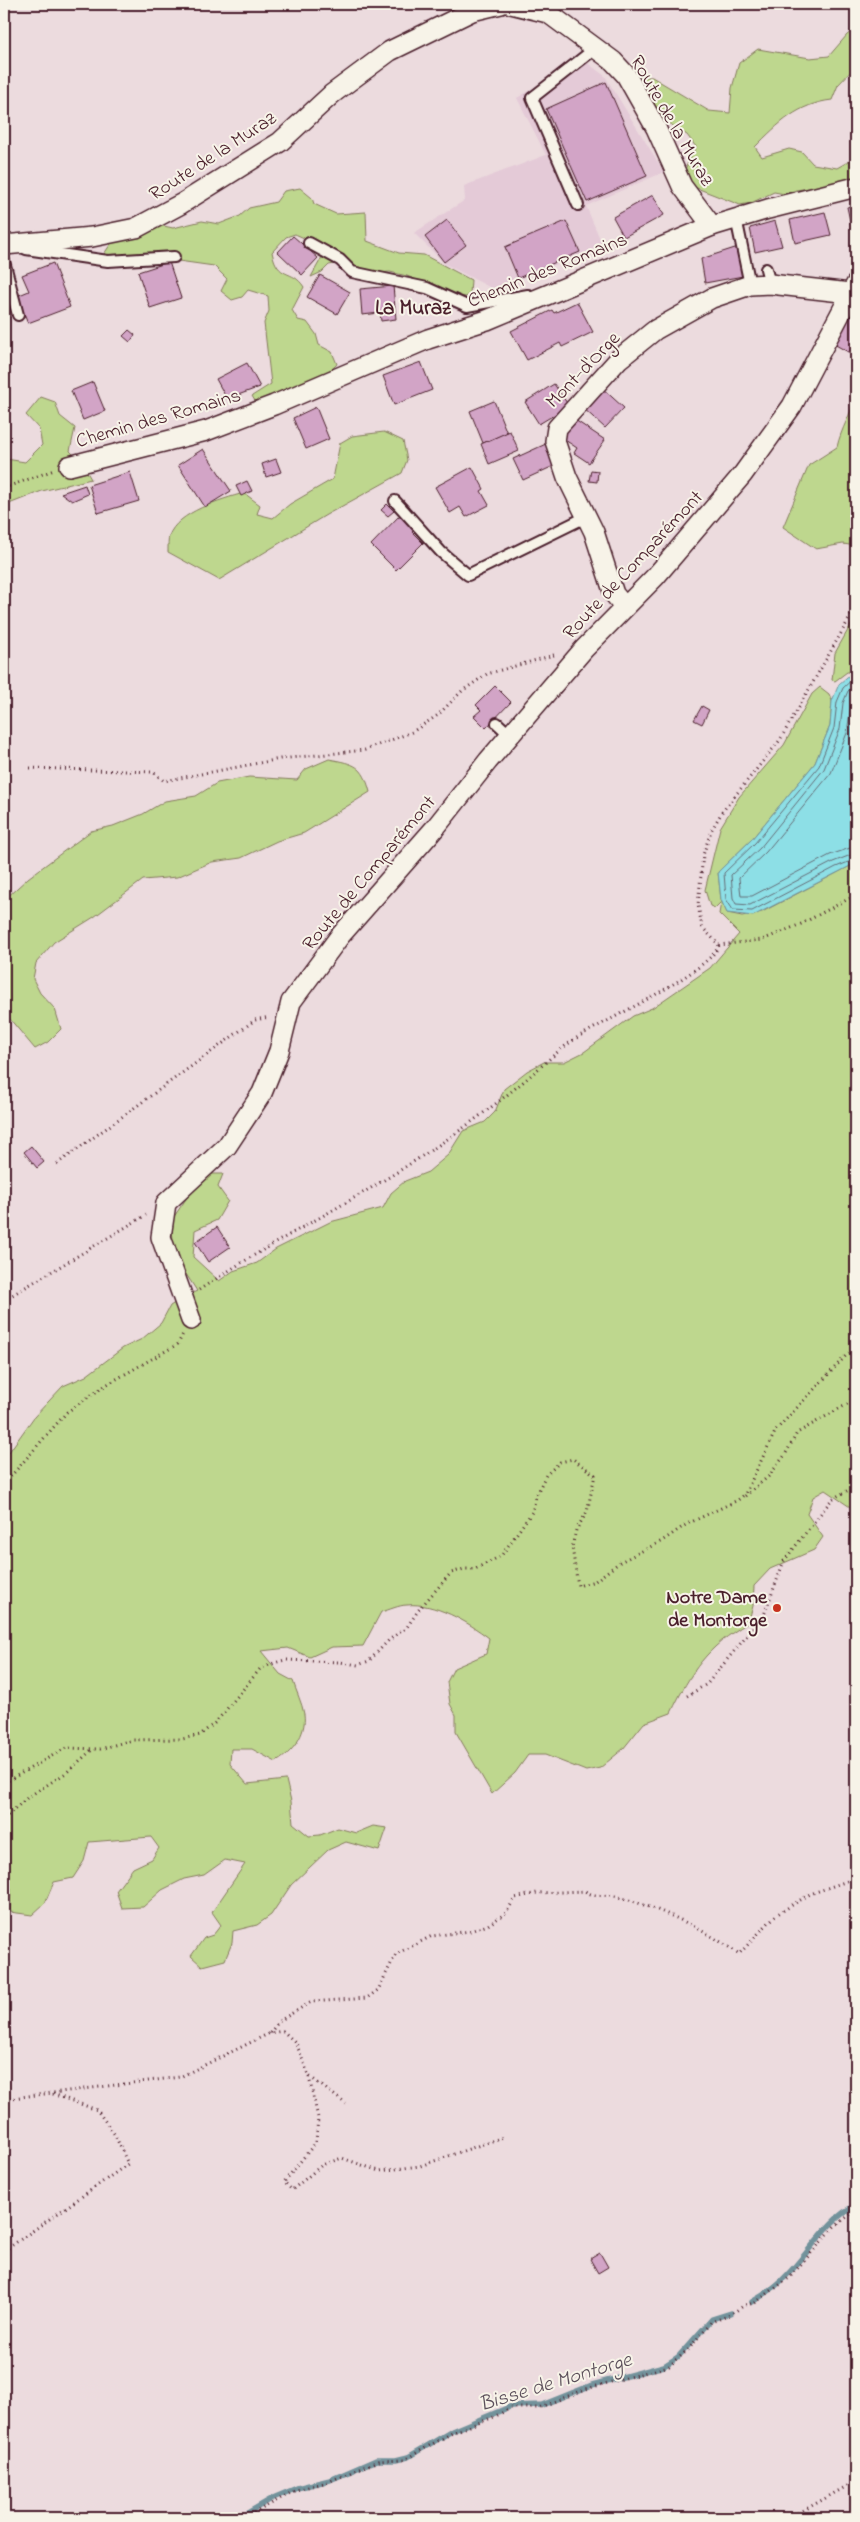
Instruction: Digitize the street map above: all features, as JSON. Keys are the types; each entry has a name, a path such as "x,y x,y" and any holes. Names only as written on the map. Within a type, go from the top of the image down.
{"street":[{"name":"Route de la Muraz","path":"4,246 92,237 136,228 181,204 280,142 332,94 390,51 472,11 501,4"},
{"name":"Route de la Muraz","path":"511,4 548,13 614,61 626,75 656,128 682,186 712,226"},
{"name":"Chemin des Romains","path":"69,466 206,431 274,405 428,339 487,320 712,226 856,186"},
{"name":"Mont-d'Orge","path":"625,607 614,594 600,547 571,486 557,449 554,436 557,428 618,359 655,330 712,298 768,277 853,289"},
{"name":"Route de Comparémont","path":"166,1203 227,1146 262,1093 279,1051 291,1002 340,936 435,828 503,729 655,577 709,517 780,423 809,377 853,289"},
{"path":"166,1203 161,1237 191,1320"}],"lane":[{"path":"578,205 532,98 597,47"},
{"path":"736,218 750,285"},
{"path":"309,243 340,260 352,272 426,288 467,306 561,288"},
{"path":"4,246 108,261 174,257"},
{"path":"4,261 18,315"},
{"path":"395,501 441,552 468,575 586,517"}],"path":[{"name":"Chemin des Romains","path":"4,488 69,466"},
{"path":"718,945 702,927 698,905 704,855 711,831 722,812 780,740 856,607"},
{"path":"30,768 153,772 164,781 280,759 365,750 412,732 438,715 462,691 488,674 530,660 584,649"},
{"path":"718,945 762,940 801,924 856,895"},
{"path":"4,1484 67,1412 106,1385 178,1344 191,1320 193,1302 198,1291 250,1256 344,1205 420,1157 522,1083 575,1039 624,1013 678,980 716,954 718,945"},
{"path":"57,1164 255,1020 289,1012"},
{"path":"4,1300 166,1203"},
{"path":"738,1500 745,1494 776,1430 856,1345"},
{"path":"4,1783 66,1748 93,1749 132,1740 182,1739 200,1735 216,1722 260,1669 285,1660 340,1662 358,1665 369,1661 389,1640 407,1627 420,1608 450,1573 476,1569 501,1556 532,1512 537,1493 546,1475 560,1462 573,1459 595,1474 586,1512 576,1530 572,1547 578,1586 595,1581 620,1562 662,1541 687,1524 752,1492 769,1476 785,1456 797,1433 856,1399"},
{"path":"687,1696 707,1684 764,1615 784,1561 832,1499 856,1486"},
{"path":"4,1819 28,1797 66,1773 93,1749"},
{"path":"270,2033 279,2021 311,2002 366,1998 378,1990 396,1954 432,1936 470,1931 488,1925 506,1913 515,1898 537,1893 585,1891 590,1894 614,1896 678,1919 714,1937 739,1954 776,1915 810,1894 856,1878"},
{"path":"4,2099 180,2077 270,2033 283,2030 296,2043 309,2076 318,2118 316,2142 284,2182 292,2190 322,2165 342,2158 378,2171 420,2166 503,2136"},
{"path":"309,2076 346,2104"},
{"path":"4,2251 128,2164 115,2135 96,2110 48,2093"},
{"path":"244,2518 296,2490 328,2482 378,2461 404,2460 454,2432 511,2408 538,2408 586,2389 669,2366 688,2350 711,2322 728,2316 745,2305 755,2303 789,2278 834,2227 856,2210"},
{"path":"790,2518 856,2481"}],"shaded area":[{"path":"582,59 605,76 664,172 586,206 603,246 493,289 445,264 414,233 465,200 464,186 546,155 517,98"}],"green space":[{"path":"856,28 856,66 838,85 832,100 820,102 799,110 772,130 755,147 762,157 789,149 802,152 813,164 837,168 851,160 856,160 856,181 796,190 785,194 774,192 751,203 740,205 689,185 683,173 696,147 687,135 640,104 637,89 639,77 652,77 709,111 730,113 732,88 739,63 758,49 810,58 829,56 847,35"},
{"path":"300,188 312,198 314,204 336,214 366,212 367,241 399,253 424,255 471,280 470,294 466,297 450,294 407,276 390,272 365,274 347,262 329,265 322,272 311,277 327,248 295,234 286,237 272,252 278,267 299,281 304,287 292,310 298,320 307,322 316,334 319,345 332,352 337,364 330,371 311,383 276,396 255,401 252,396 271,384 264,323 269,311 268,296 248,290 242,297 232,300 221,291 227,279 214,266 143,256 117,257 104,254 114,239 159,225 173,228 202,221 219,224 240,216 249,208 276,202 284,191"},
{"path":"856,396 856,546 843,544 816,549 783,527 809,465 837,447"},
{"path":"41,397 55,402 60,416 75,428 70,451 81,462 91,479 42,491 4,506 4,461 6,459 25,462 42,445 39,429 26,415"},
{"path":"384,432 403,441 407,460 402,473 326,515 219,580 168,552 169,536 181,520 190,513 244,493 260,505 257,514 273,518 290,504 333,479 340,443 352,436"},
{"path":"856,616 856,666 853,672 847,672 835,681 832,680 835,653"},
{"path":"820,687 829,694 832,701 830,726 815,763 751,840 718,872 721,900 727,913 742,916 762,912 856,863 856,1466 854,1468 856,1477 856,1511 825,1490 813,1497 807,1514 823,1537 814,1550 770,1569 754,1586 753,1606 748,1623 721,1641 702,1661 693,1672 671,1713 644,1723 623,1749 600,1768 586,1771 545,1755 528,1755 515,1773 492,1794 456,1732 456,1715 450,1704 447,1682 454,1668 486,1654 489,1638 471,1626 439,1610 417,1605 404,1605 381,1612 363,1646 332,1647 310,1657 288,1648 261,1651 280,1674 293,1681 304,1714 303,1729 293,1748 276,1762 252,1749 231,1749 230,1764 247,1784 286,1780 291,1801 293,1823 309,1836 320,1835 338,1828 356,1833 373,1826 387,1828 379,1851 346,1842 328,1850 291,1885 271,1915 257,1925 233,1931 232,1943 225,1960 202,1966 191,1956 204,1938 213,1935 221,1925 212,1912 245,1864 225,1860 204,1875 184,1879 162,1890 143,1907 122,1908 116,1891 133,1868 152,1859 159,1848 151,1837 89,1842 84,1861 73,1878 54,1882 45,1903 32,1915 10,1912 11,1888 4,1883 4,1459 34,1417 63,1386 86,1376 123,1348 142,1339 161,1323 170,1306 197,1291 175,1257 171,1221 190,1193 211,1174 223,1174 218,1187 228,1201 217,1220 195,1230 193,1257 219,1281 233,1271 257,1263 276,1249 330,1222 383,1208 391,1193 405,1181 428,1172 448,1155 463,1131 485,1122 495,1112 504,1089 527,1071 544,1062 564,1062 584,1052 633,1016 652,1008 710,968 739,934 719,914 721,902 715,908 710,906 705,890 720,828 739,797 784,745 812,694"},
{"path":"329,759 345,762 357,767 361,771 370,792 304,833 277,841 241,858 212,862 177,877 143,880 94,917 54,942 36,963 33,979 40,993 55,1009 61,1029 48,1042 35,1049 9,1018 4,1028 4,900 28,878 91,831 113,826 143,814 165,801 196,796 217,783 249,777 297,780 306,769"},
{"path":"4,1028 8,1045 6,1062 4,1062"}],"water":[{"path":"856,666 856,863 753,916 727,913 721,900 718,872 751,840 815,763 830,726 832,701 839,684 853,672"}],"building":[{"path":"606,82 647,176 587,202 546,109"},
{"path":"653,195 664,215 624,237 613,217"},
{"path":"856,205 856,229 852,230 847,207"},
{"path":"825,212 831,235 795,243 790,220"},
{"path":"447,220 466,245 444,262 425,237"},
{"path":"566,221 580,252 518,278 505,247"},
{"path":"775,221 782,246 755,252 750,228"},
{"path":"293,236 318,258 302,275 278,252"},
{"path":"738,247 743,276 705,283 701,259"},
{"path":"169,262 181,298 150,308 138,272"},
{"path":"53,263 70,307 28,323 17,296 29,291 22,275"},
{"path":"320,275 350,292 337,314 307,297"},
{"path":"4,278 7,288 4,291"},
{"path":"393,286 396,319 381,321 380,313 362,315 360,289"},
{"path":"4,291 10,309 4,311"},
{"path":"577,302 593,332 562,347 560,343 527,360 511,331 552,310 554,313"},
{"path":"852,307 856,309 856,341 850,353 832,343"},
{"path":"129,330 135,335 130,342 123,336"},
{"path":"421,362 432,390 394,405 383,376"},
{"path":"247,363 260,387 227,399 216,379"},
{"path":"93,382 105,411 83,420 71,391"},
{"path":"554,384 569,406 539,424 525,402"},
{"path":"601,387 624,408 605,428 582,407"},
{"path":"494,401 507,433 483,443 470,411"},
{"path":"316,407 329,439 306,449 293,418"},
{"path":"575,420 605,440 589,463 574,453 577,448 562,438"},
{"path":"510,431 519,451 489,464 481,444"},
{"path":"548,443 558,464 523,480 513,459"},
{"path":"203,449 231,491 205,507 178,465"},
{"path":"276,459 281,472 266,477 262,464"},
{"path":"472,467 484,489 481,491 489,505 466,517 460,507 450,513 435,487"},
{"path":"591,470 598,471 597,482 589,481"},
{"path":"130,472 139,501 98,513 89,485"},
{"path":"247,481 252,491 241,496 236,486"},
{"path":"85,485 88,494 72,501 61,493"},
{"path":"387,504 394,511 388,516 381,510"},
{"path":"400,515 415,529 412,532 423,543 396,570 371,545"},
{"path":"495,686 511,702 486,728 474,716 481,710 476,705"},
{"path":"702,706 709,710 702,724 694,720"},
{"path":"31,1146 44,1162 37,1168 24,1152"},
{"path":"217,1227 230,1247 208,1262 195,1242"},
{"path":"600,2253 608,2267 598,2273 590,2259"}],"waterway":[{"name":"Bisse de Montorge","path":"752,2302 780,2282 829,2226 847,2210 856,2206"},
{"name":"Bisse de Montorge","path":"239,2518 273,2498 297,2488 330,2480 376,2460 396,2460 408,2457 452,2431 512,2406 542,2405 592,2385 664,2366 678,2357 712,2319 731,2313"}],"place":[{"name":"Notre Dame de Montorge","path":"777,1608"}],"district":[{"name":"La Muraz","path":"413,307"}]}
